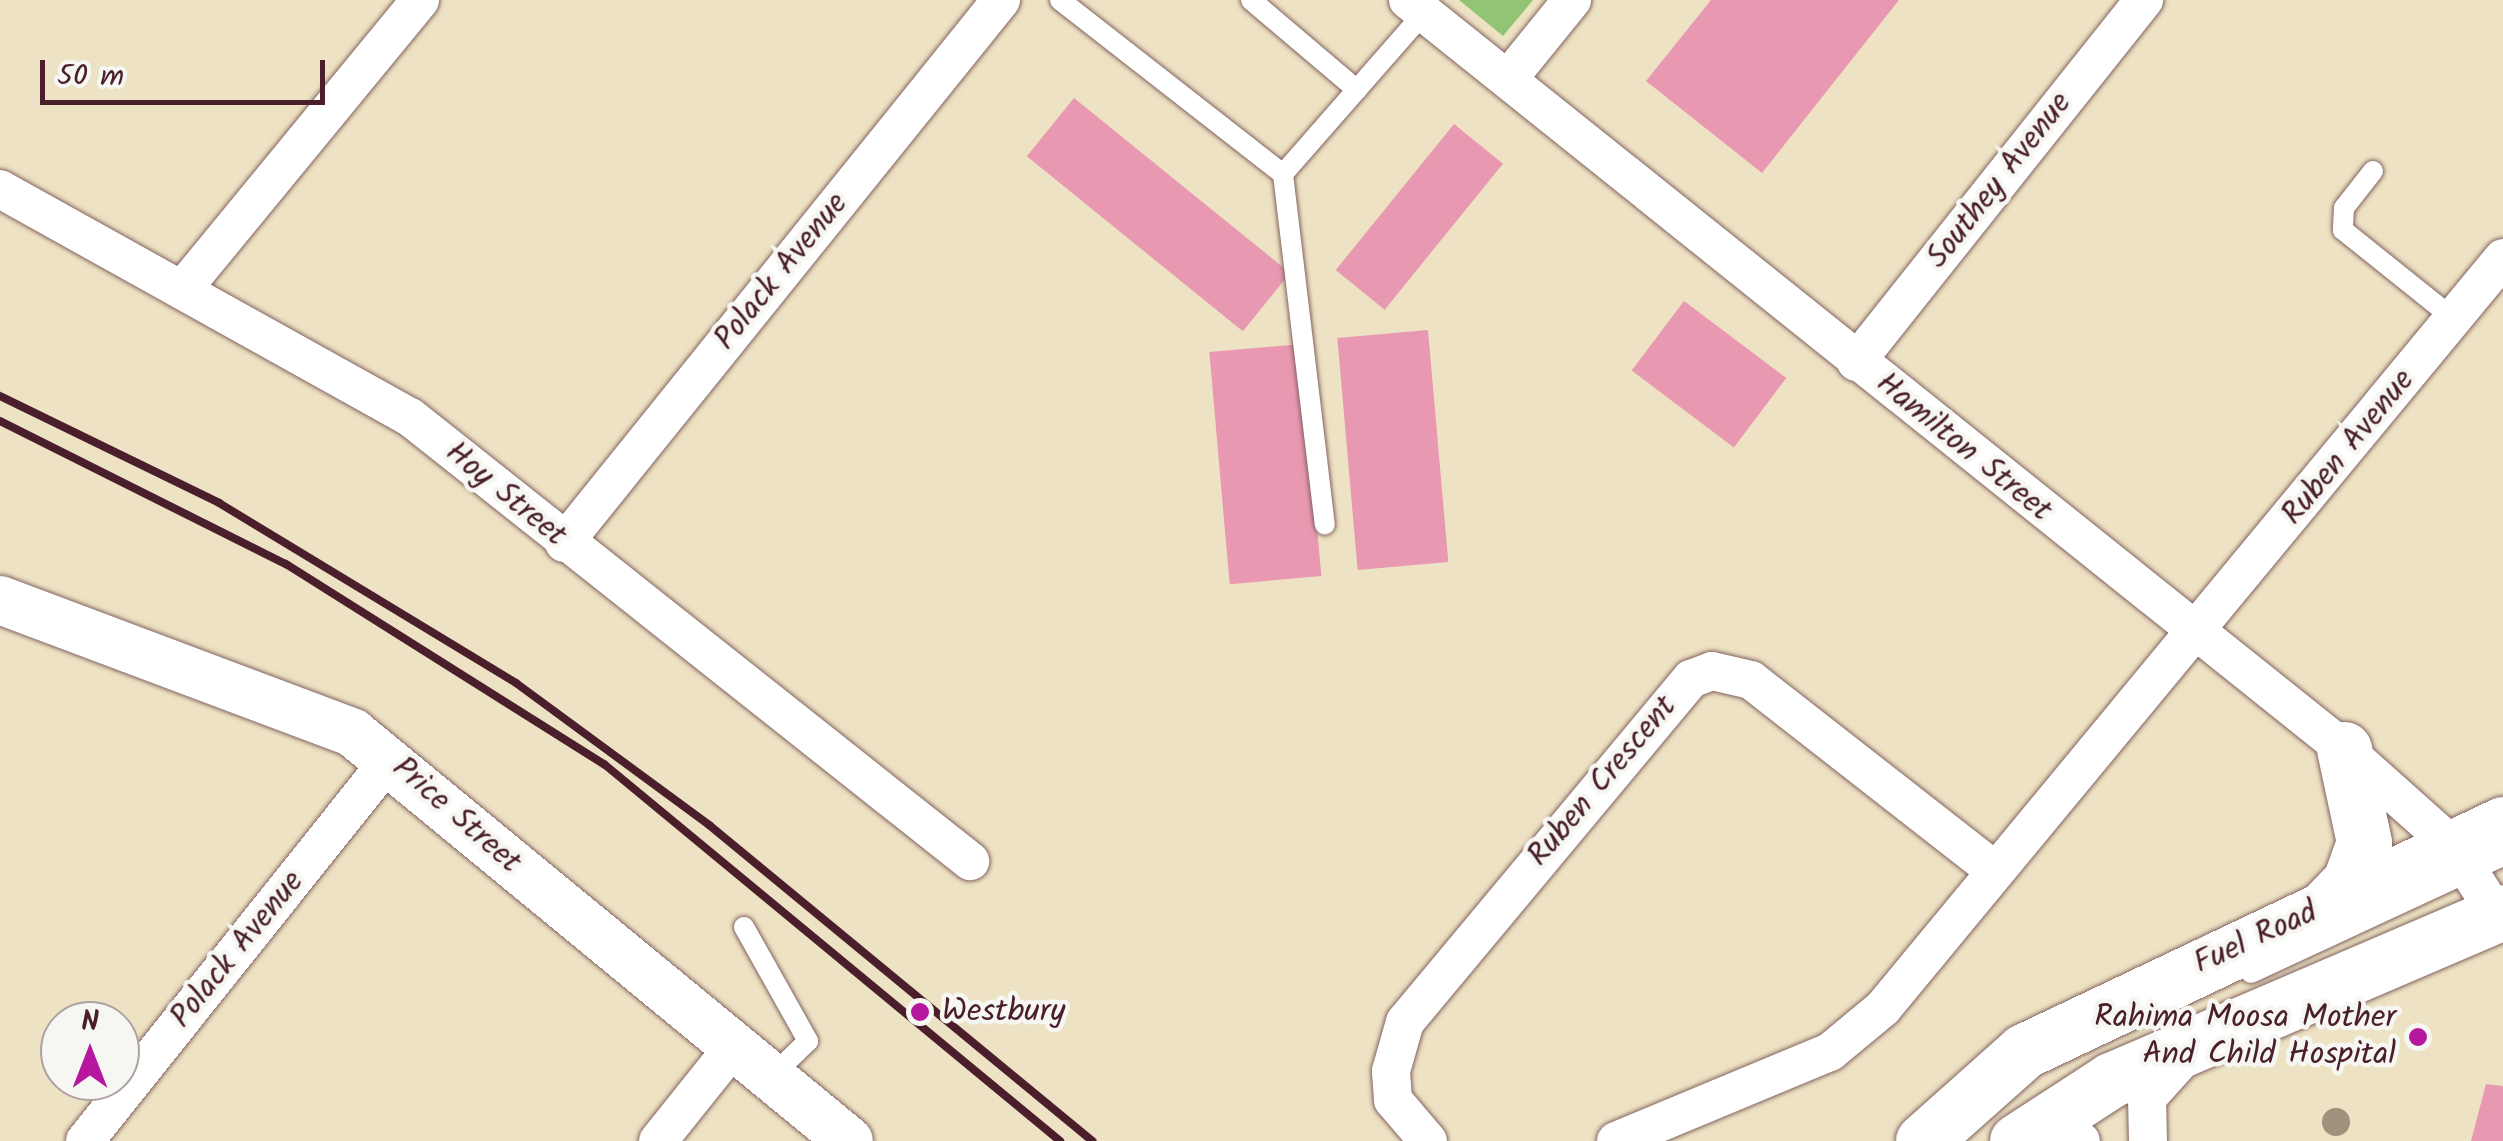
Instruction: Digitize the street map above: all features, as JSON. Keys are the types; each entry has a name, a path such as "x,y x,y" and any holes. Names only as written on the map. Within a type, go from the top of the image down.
{"main road":[{"path":"2324,908 2350,881 2364,842 2344,749"},
{"name":"Fuel Road","path":"2488,883 2503,824"},
{"name":"Fuel Road","path":"1922,1141 2024,1051 2324,908 2488,883"},
{"name":"Fuel Road","path":"2011,1138 2111,1080 2221,1001 2488,883"}],"street":[{"path":"182,290 420,0"},
{"name":"Polack Avenue","path":"564,543 1001,0"},
{"path":"1508,80 1572,0"},
{"name":"Southey Avenue","path":"1856,362 2144,0"},
{"name":"Hamilton Street","path":"1416,6 2196,638 2344,749 2488,883"},
{"name":"Hoy Street","path":"0,189 410,417 564,543 970,861"},
{"name":"Ruben Avenue","path":"2196,638 2503,258"},
{"name":"Price Street","path":"0,600 306,710 391,758 850,1141"},
{"path":"1616,1141 1830,1052 1861,1030 1993,870 2196,638"},
{"name":"Ruben Crescent","path":"1428,1141 1393,1100 1390,1071 1405,1022 1691,679 1712,671 1752,680 1993,870"},
{"name":"Polack Avenue","path":"85,1141 391,758"},
{"path":"2148,1141 2147,1098 2221,1001"},
{"path":"658,1141 734,1046"},
{"path":"2011,1138 2081,1141"}],"lane":[{"path":"1060,0 1283,174 1325,524"},
{"path":"1251,0 1357,90"},
{"path":"1283,174 1357,90 1416,6"},
{"path":"2373,171 2344,208 2343,230 2454,319"},
{"path":"2011,1138 2078,1071 2488,883"},
{"path":"744,927 808,1040 772,1077"},
{"path":"1952,1141 2072,1048 2221,1001"}],"green space":[{"path":"1459,0 1533,0 1503,36"}],"building":[{"path":"1711,0 1899,0 1762,173 1646,81"},
{"path":"1074,98 1290,273 1243,331 1027,156"},
{"path":"1454,124 1503,164 1385,310 1336,270"},
{"path":"1684,301 1786,378 1734,448 1632,370"},
{"path":"1428,330 1448,562 1358,570 1337,338"},
{"path":"1301,344 1321,576 1230,584 1209,352"},
{"path":"2486,1084 2503,1086 2503,1141 2471,1141"}],"railway":[{"path":"0,396 219,503 516,683 709,825 1093,1141"},
{"path":"0,421 286,564 604,764 1060,1141"}],"place":[{"name":"Westbury","path":"920,1012"},
{"name":"Rahima Moosa Mother And Child Hospital","path":"2418,1037"}]}
